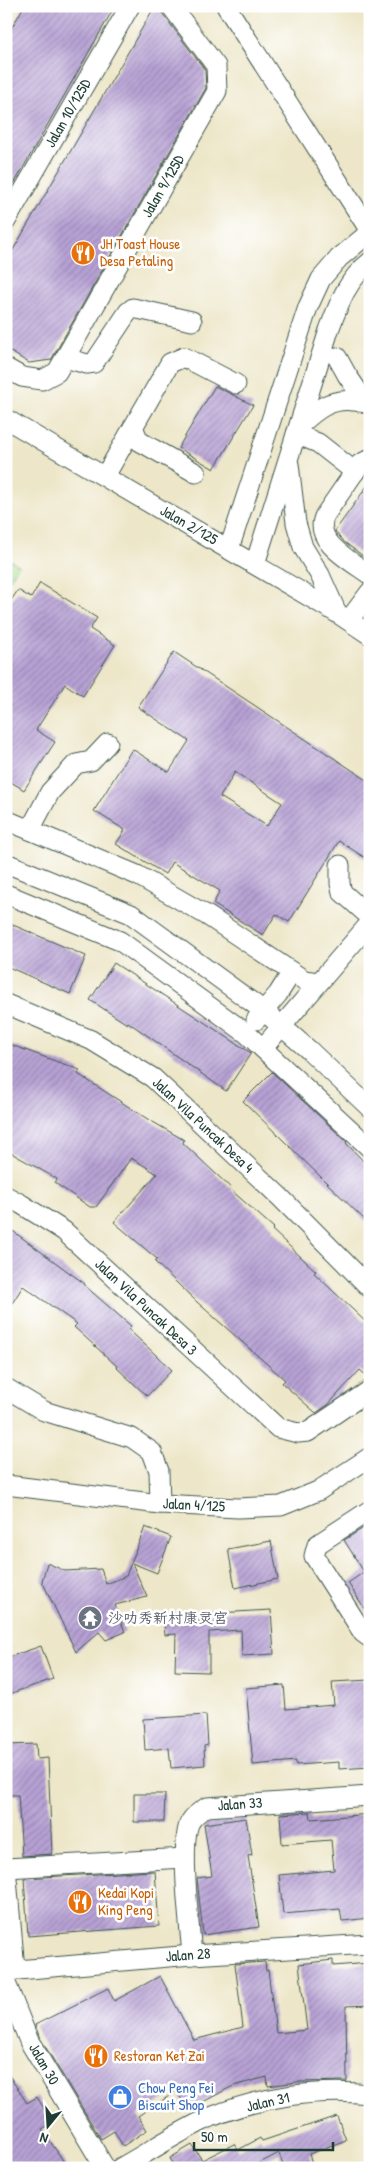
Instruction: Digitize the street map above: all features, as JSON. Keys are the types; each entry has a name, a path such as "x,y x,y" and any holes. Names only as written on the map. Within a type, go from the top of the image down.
{"street":[{"name":"Jalan 10/125D","path":"6,221 130,6"},
{"name":"Jalan 9/125D","path":"6,368 22,377 42,380 57,372 217,91 216,66 171,6"},
{"path":"226,6 370,232 339,258 321,279 308,306 229,549"},
{"path":"255,564 329,330 342,296 357,272 370,262"},
{"path":"65,358 87,364 94,363 128,312 133,308 192,321"},
{"path":"105,476 170,363 184,357 236,384"},
{"path":"297,430 318,408 332,401 365,396 337,357"},
{"name":"Jalan 2/125","path":"6,418 343,616 370,635"},
{"path":"133,427 139,441 196,473"},
{"path":"297,430 318,443 354,472"},
{"path":"370,459 364,461 354,472 324,514 322,526 328,544 370,575"},
{"path":"288,460 296,523 303,547 343,616 370,592"},
{"path":"30,830 50,792 76,764 91,761 108,743"},
{"path":"6,820 137,875 208,916 307,981 318,982"},
{"path":"6,863 131,914 264,1011 370,1108"},
{"path":"340,865 342,892 370,917"},
{"path":"6,894 120,941 246,1033 369,1146"},
{"path":"263,1048 283,1027 318,982 370,923"},
{"path":"246,1033 292,972"},
{"name":"Jalan Vila Puncak Desa 4","path":"6,1004 91,1040 153,1078 280,1197 370,1288"},
{"name":"Jalan Vila Puncak Desa 3","path":"6,1196 64,1232 278,1428 298,1433 308,1432 370,1390"},
{"path":"6,1388 44,1411 132,1438 152,1452 159,1471 160,1504"},
{"name":"Jalan 4/125","path":"6,1485 160,1504 238,1508 281,1506 318,1491 370,1457"},
{"path":"370,1510 316,1545 314,1556 363,1633 370,1638"},
{"name":"Jalan 33","path":"192,1955 185,1858 189,1823 197,1813 207,1807 370,1796"},
{"path":"6,1868 185,1858"},
{"name":"Jalan 30","path":"6,1868 9,1975 29,2041 105,2168"},
{"name":"Jalan 28","path":"9,1975 192,1955 370,1944"},
{"name":"Jalan 31","path":"120,2168 211,2118 261,2102 317,2092 370,2094"}],"green space":[{"path":"6,558 19,565 6,585"}],"building":[{"path":"24,6 115,6 6,198 6,38"},
{"path":"155,6 160,6 162,13 205,70 206,88 51,360 29,363 6,349 6,262"},
{"path":"215,386 253,405 214,469 178,448"},
{"path":"370,482 370,561 344,542 335,531"},
{"path":"40,583 97,618 90,629 115,645 83,696 65,684 36,730 55,742 24,790 6,779 6,608 18,590 31,598"},
{"path":"174,652 370,782 370,861 339,841 289,922 276,914 263,935 213,904 220,891 172,862 165,874 116,844 125,830 94,811 132,749 169,772 189,741 138,707","holes":["235,772 282,803 267,826 220,797"]},
{"path":"6,922 86,956 70,994 6,966"},
{"path":"114,963 251,1053 226,1091 128,1022 127,1024 90,1000"},
{"path":"6,1043 80,1070 78,1074 184,1140 183,1143 231,1190 274,1228 272,1230 316,1271 314,1273 370,1326 370,1379 360,1370 328,1405 316,1413 282,1383 285,1380 197,1302 155,1262 157,1259 114,1222 157,1174 143,1165 131,1158 96,1207 90,1207 55,1183 57,1179 6,1150"},
{"path":"272,1072 347,1142 370,1168 370,1225 243,1101"},
{"path":"6,1226 85,1284 131,1326 128,1329 172,1370 147,1396 74,1327 77,1324 23,1286 6,1313"},
{"path":"370,1524 370,1617 348,1583 364,1572 344,1540"},
{"name":"沙叻秀新村康灵宫","path":"145,1527 171,1537 157,1573 132,1563 147,1597 115,1605 125,1632 106,1640 99,1632 76,1652 42,1581 47,1563 65,1571 101,1569 106,1584 126,1576"},
{"path":"271,1541 278,1579 235,1588 228,1549"},
{"path":"271,1610 274,1654 242,1656 241,1630 209,1632 209,1672 175,1671 176,1634 165,1635 163,1616"},
{"path":"41,1646 53,1679 6,1695 6,1658"},
{"path":"370,1680 370,1767 339,1769 339,1762 296,1765 296,1761 253,1765 246,1688 284,1685 286,1709 334,1705 332,1682"},
{"path":"206,1715 208,1745 204,1746 205,1765 171,1768 169,1748 145,1750 143,1719"},
{"path":"36,1744 37,1759 48,1758 52,1854 22,1856 18,1795 6,1795 6,1745"},
{"path":"134,1794 165,1794 164,1822 134,1822"},
{"path":"310,1812 311,1819 370,1814 370,1918 342,1921 340,1909 283,1914 279,1875 334,1870 331,1840 282,1844 280,1814"},
{"path":"246,1818 252,1855 248,1856 259,1927 203,1935 197,1878 212,1876 204,1824"},
{"path":"155,1871 159,1926 28,1936 24,1878"},
{"path":"333,1960 333,1966 370,1963 370,2005 346,2006 347,2081 297,2082 268,2086 267,2077 233,2086 188,2110 177,2091 138,2116 147,2130 123,2146 114,2131 101,2139 39,2036 35,2025 108,1988 114,2001 160,1976 194,2040 243,2027 235,1964 265,1962 266,1971 268,1970 276,2033 307,2030 299,1964"},
{"path":"6,2071 27,2103 37,2097 53,2123 42,2129 68,2168 6,2168"},
{"path":"337,2116 346,2140 309,2154 313,2168 284,2168 279,2153 250,2168 175,2168 170,2158 192,2145 202,2160 234,2144 238,2150 260,2138 262,2141"}],"place":[{"name":"JH Toast House Desa Petaling","path":"83,253"},
{"name":"沙叻秀新村康灵宫","path":"90,1618"},
{"name":"Kedai Kopi King Peng","path":"80,1902"},
{"name":"Restoran Ket Zai","path":"96,2056"},
{"name":"Chow Peng Fei Biscuit Shop","path":"120,2097"}]}
